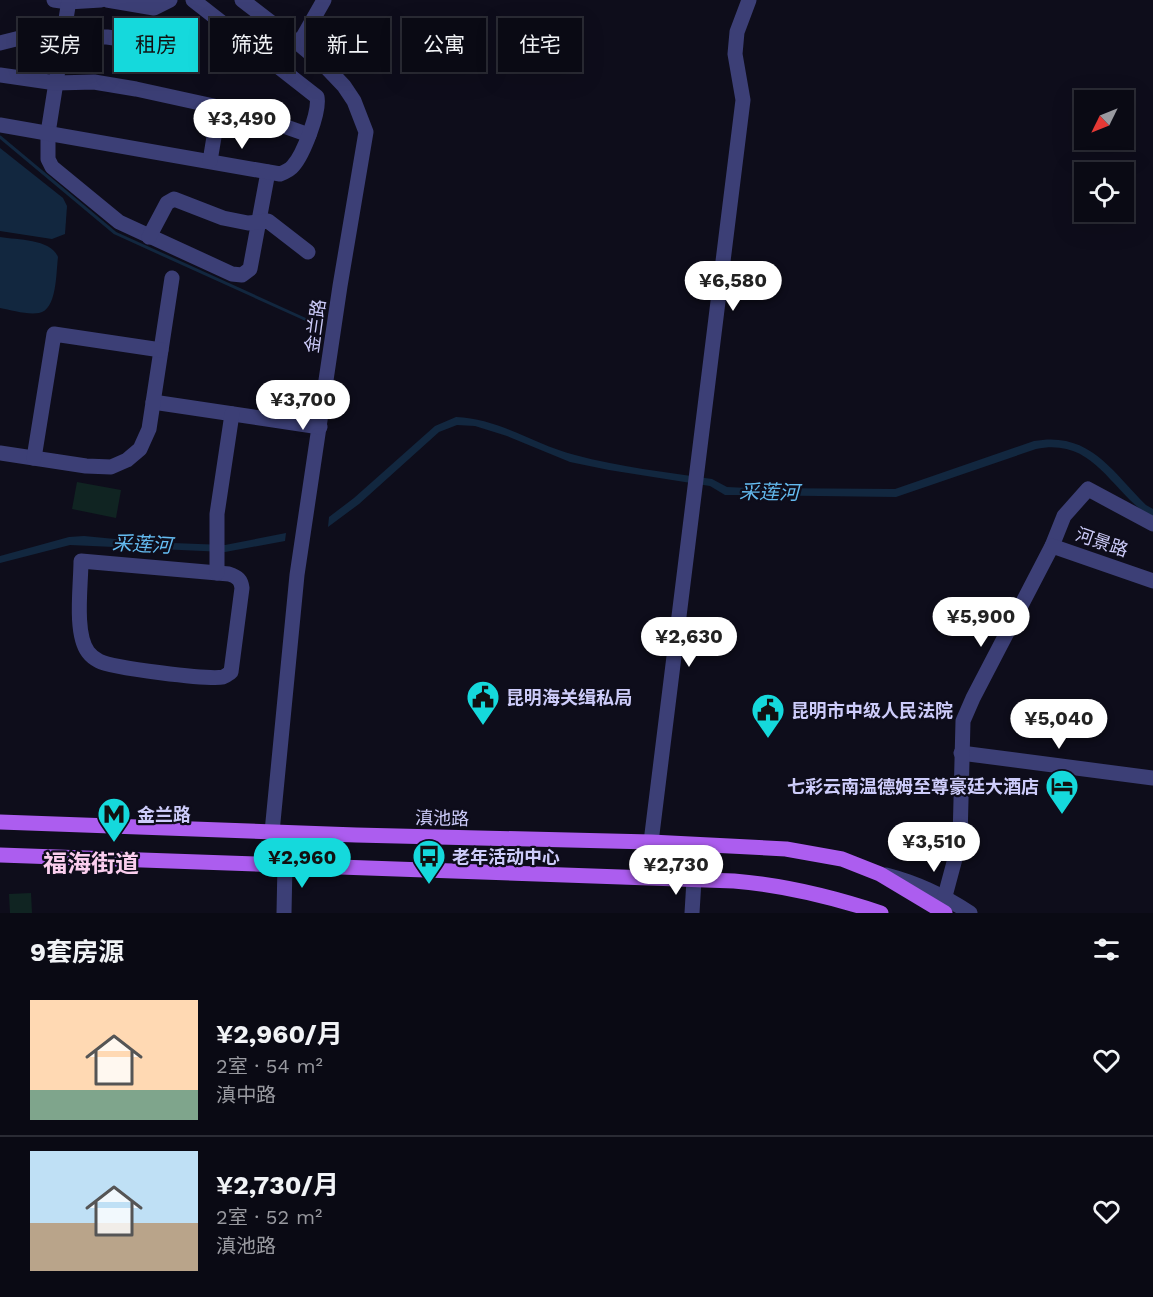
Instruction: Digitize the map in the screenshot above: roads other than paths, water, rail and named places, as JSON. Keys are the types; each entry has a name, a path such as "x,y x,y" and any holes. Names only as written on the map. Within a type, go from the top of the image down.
{"main road":[{"name":"滇池路","path":"0,822 356,835 651,842 786,849 842,859 880,874 945,913"},
{"path":"0,855 770,884 836,898 881,913"}],"street":[{"path":"63,18 64,1 101,0"},
{"path":"107,0 154,8 170,0"},
{"path":"0,125 280,174 294,165 313,128 317,97 193,0"},
{"name":"金兰路","path":"242,0 299,44 344,86 354,101 366,132 297,575 272,832"},
{"path":"299,44 324,0"},
{"path":"651,842 743,100 735,54 737,32 749,0"},
{"path":"0,43 18,38"},
{"path":"58,72 48,134 48,159 52,167 119,222 149,237 232,274 242,275 250,269 268,172"},
{"path":"0,75 56,83 94,82 250,114 309,135"},
{"path":"210,161 219,107"},
{"path":"149,237 167,203 174,199 223,218 248,223 259,220 268,221 308,252"},
{"path":"0,453 86,466 111,467 127,460 140,449 149,429 172,278"},
{"path":"34,458 54,334 161,350"},
{"path":"153,402 320,427"},
{"path":"217,568 217,526 232,414"},
{"path":"1052,546 1064,516 1088,489 1153,524"},
{"name":"河景路","path":"945,896 960,840 963,721 1052,546 1153,581"},
{"path":"81,561 217,568 236,576 241,581 242,588 233,665 231,672 225,676 159,672 105,664 87,651 81,637 81,561"},
{"path":"961,753 1153,778"},
{"path":"284,913 285,864"},
{"name":"滇池路","path":"880,874 913,882 945,896 970,913"},
{"path":"692,913 694,880"},
{"path":"836,898 857,911"}],"water":[{"path":"0,148 63,198 67,206 65,234 52,239 0,231"},
{"path":"0,237 41,244 49,247 58,257 54,290 45,310 39,313 29,313 0,308"},
{"name":"采莲河","path":"456,417 488,422 560,450 592,459 712,479 727,487 748,488 895,489 1034,441 1053,439 1070,442 1098,456 1146,505 1153,509 1153,518 1138,507 1088,459 1074,451 1056,447 1036,449 896,497 725,495 710,486 570,462 507,436 475,426 457,425 439,432 359,504 328,527 329,517 354,498 435,426"},
{"name":"采莲河","path":"286,533 285,541 225,552 70,545 0,563 0,556 69,537 225,545"}],"waterway":[{"path":"0,137 115,233 309,321"}],"place":[{"name":"昆明海关缉私局","path":"483,726"},
{"name":"昆明市中级人民法院","path":"768,739"},
{"name":"七彩云南温德姆至尊豪廷大酒店","path":"1062,815"},
{"name":"金兰路","path":"114,843"},
{"name":"老年活动中心","path":"429,885"}],"district":[{"name":"福海街道","path":"91,864"}]}
